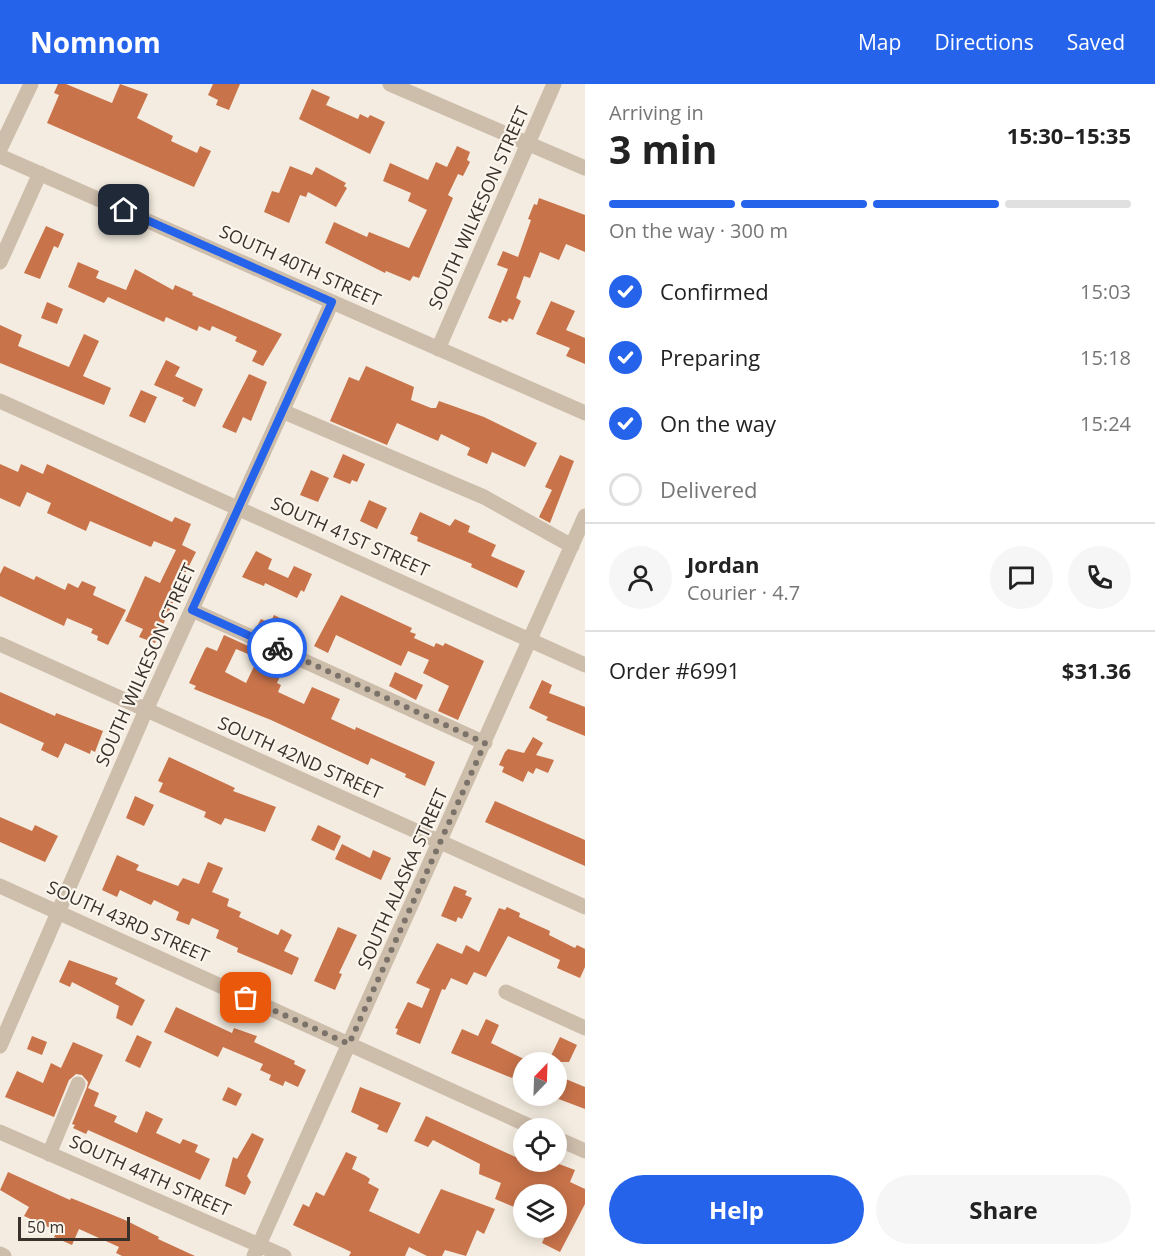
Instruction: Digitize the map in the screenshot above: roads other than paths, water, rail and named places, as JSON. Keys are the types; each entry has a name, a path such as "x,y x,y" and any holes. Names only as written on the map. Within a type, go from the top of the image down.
{"street":[{"path":"0,149 31,84"},
{"path":"390,84 407,87 585,168"},
{"name":"SOUTH WILKESON STREET","path":"438,348 554,84"},
{"name":"SOUTH 40TH STREET","path":"0,156 585,413"},
{"path":"0,262 40,173"},
{"name":"SOUTH WILKESON STREET","path":"0,1046 60,913 146,710 332,302"},
{"name":"SOUTH 41ST STREET","path":"0,401 585,665"},
{"path":"282,411 483,497 572,546"},
{"name":"SOUTH ALASKA STREET","path":"256,1250 531,641 585,516"},
{"path":"192,610 485,743"},
{"name":"SOUTH 42ND STREET","path":"0,644 585,907"},
{"name":"SOUTH 43RD STREET","path":"0,886 513,1118"},
{"path":"506,992 585,1028"},
{"path":"49,1154 78,1084"},
{"name":"SOUTH 44TH STREET","path":"0,1132 256,1250 284,1256"},
{"path":"567,1143 585,1151"}]}
